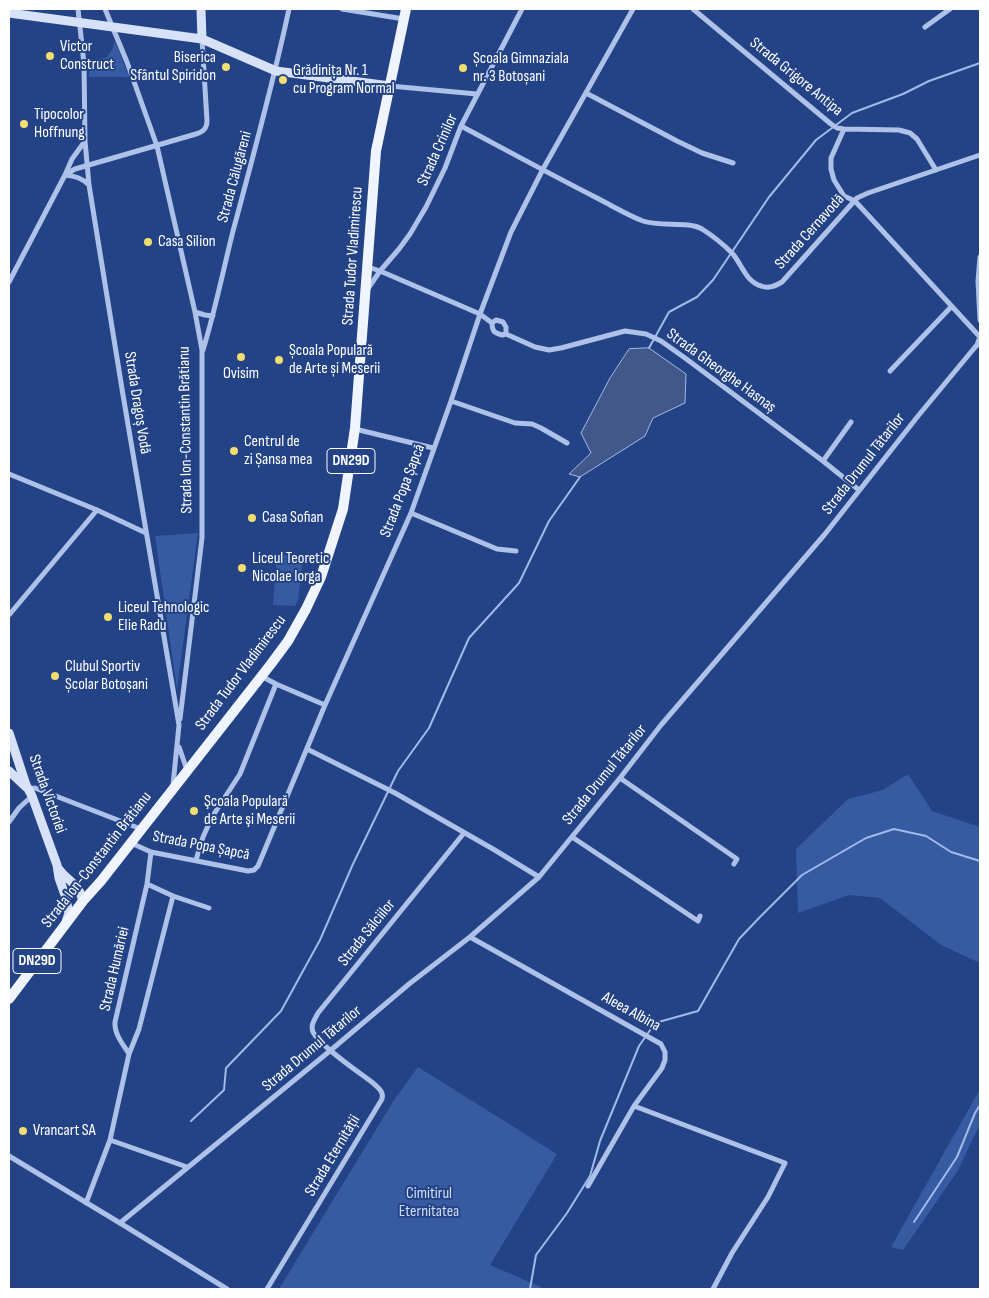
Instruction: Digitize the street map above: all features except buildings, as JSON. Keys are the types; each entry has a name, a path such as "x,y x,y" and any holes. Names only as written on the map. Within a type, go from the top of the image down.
{"main road":[{"path":"201,9 202,38"},
{"path":"9,13 202,38 276,71 390,86"},
{"name":"Strada Tudor Vladimirescu","path":"173,787 288,641 321,577 343,509 355,428 376,151 405,14"},
{"name":"Strada Victoriei","path":"9,734 57,866 80,892 83,901"},
{"path":"9,771 30,792"},
{"name":"Strada Ion-Constantin Brătianu","path":"9,999 173,787"},
{"name":"Strada Victoriei","path":"57,866 69,912 66,924"},
{"path":"74,884 89,887 101,881"},
{"path":"64,889 74,898 83,901"}],"street":[{"name":"Strada Dragoș Vodă","path":"78,9 84,64 85,141 89,185 179,724 173,787"},
{"name":"Strada Ion-Constantin Brătianu","path":"105,9 127,62 156,146 195,312 202,350 202,538 179,724"},
{"name":"Strada Călugăreni","path":"202,350 213,316 229,246 276,71 289,9"},
{"path":"342,9 405,14"},
{"name":"Strada Crinilor","path":"366,293 380,271 399,249 426,208 445,168 461,126 522,9"},
{"name":"Strada Popa Șapcă","path":"131,843 151,852 248,871 254,870 258,866 410,513 511,232 543,169 633,9"},
{"name":"Strada Grigore Antipa","path":"693,9 837,128 899,130 910,133 917,139 936,170"},
{"path":"925,27 950,9"},
{"path":"65,175 75,169 202,132 207,127 202,38"},
{"path":"390,86 477,94"},
{"path":"586,93 702,153 733,163"},
{"name":"Strada Cernavodă","path":"461,126 577,188 642,220 655,224 700,228 718,240 732,253 748,278 759,286 767,288 782,282 857,198 980,155"},
{"path":"844,129 831,158 834,180 844,196 855,201 980,337"},
{"path":"9,282 72,159 85,141"},
{"path":"65,175 76,176 89,185"},
{"path":"980,257 978,281 980,320"},
{"name":"Strada Gheorghe Hasnaș","path":"367,267 480,314 492,323 496,320 503,322 506,327 506,334 536,347 549,350 561,348 625,331 646,334 661,342 823,460 859,490"},
{"path":"890,371 952,307"},
{"path":"195,312 213,316"},
{"path":"492,323 493,332 502,336 506,334"},
{"name":"Strada Drumul Tătarilor","path":"120,1223 409,984 470,937 539,877 661,725 825,534 918,416 966,359 977,345 980,337"},
{"path":"451,401 515,423 532,424 567,443"},
{"path":"823,460 851,422"},
{"path":"355,428 433,448"},
{"path":"9,474 97,510 146,533"},
{"path":"9,615 97,510"},
{"path":"410,513 497,549 516,551"},
{"path":"261,676 326,705"},
{"path":"196,860 212,817 240,774 276,684"},
{"path":"178,743 186,770"},
{"path":"307,749 395,793 539,877"},
{"path":"620,778 737,859 734,864"},
{"path":"9,822 30,792 35,788 141,829"},
{"name":"Strada Sălciilor","path":"331,1050 320,1041 313,1031 312,1026 318,1013 464,833"},
{"path":"572,837 698,921 700,916"},
{"name":"Strada Humăriei","path":"129,1054 117,1033 115,1022 147,884 151,852"},
{"path":"147,884 173,896 209,908"},
{"path":"86,1203 110,1140 129,1054 139,1029 173,896"},
{"name":"Aleea Albina","path":"470,937 662,1044 665,1052 662,1068 634,1106 588,1186"},
{"name":"Strada Eternității","path":"267,1289 383,1095 381,1090 373,1083 331,1050"},
{"path":"634,1106 785,1163 768,1197 732,1253 713,1289"},
{"path":"110,1140 187,1167"},
{"path":"9,1156 227,1289"}],"green space":[{"path":"115,41 129,77 89,77 89,60 106,58 112,50"},
{"path":"198,533 196,547 177,689 155,536"},
{"path":"277,554 303,558 298,600 295,606 273,605"},
{"path":"908,774 932,811 980,827 980,963 941,945 880,898 849,895 798,913 796,849 848,799 883,790"},
{"name":"Cimitirul Eternitatea","path":"418,1067 557,1154 490,1265 541,1287 540,1289 279,1289 394,1100"},
{"path":"980,1089 980,1124 957,1172 903,1250 891,1247"}],"shaded area":[{"path":"649,348 686,374 685,403 653,418 645,436 580,477 569,474 591,453 581,433 610,378 629,349"}],"waterway":[{"path":"649,348 669,312 697,297 713,280 769,197 816,140 852,113 903,94 929,81 980,63"},
{"path":"191,1121 224,1090 226,1068 281,1011 320,940 353,864 398,771 429,728 469,638 519,583 549,521 580,477"},
{"path":"530,1289 536,1255 567,1213 590,1176 600,1141 639,1046 655,1023 698,1011 739,939 802,875 866,838 894,829 926,836 951,852 980,861"},
{"path":"914,1222 957,1157 980,1105"}],"place":[{"name":"Victor Construct","path":"50,56"},
{"name":"Biserica Sfântul Spiridon","path":"226,67"},
{"name":"Școala Gimnaziala nr. 3 Botoșani","path":"463,68"},
{"name":"Grădinița Nr. 1 cu Program Normal","path":"283,80"},
{"name":"Tipocolor Hoffnung","path":"24,124"},
{"name":"Casa Silion","path":"148,242"},
{"name":"Ovisim","path":"241,357"},
{"name":"Școala Populară de Arte și Meserii","path":"279,360"},
{"name":"Centrul de zi Șansa mea","path":"234,451"},
{"name":"Casa Sofian","path":"252,518"},
{"name":"Liceul Teoretic Nicolae Iorga","path":"242,568"},
{"name":"Liceul Tehnologic Elie Radu","path":"108,617"},
{"name":"Clubul Sportiv Școlar Botoșani","path":"55,676"},
{"name":"Şcoala Populară de Arte şi Meserii","path":"194,811"},
{"name":"Vrancart SA","path":"23,1131"}]}
